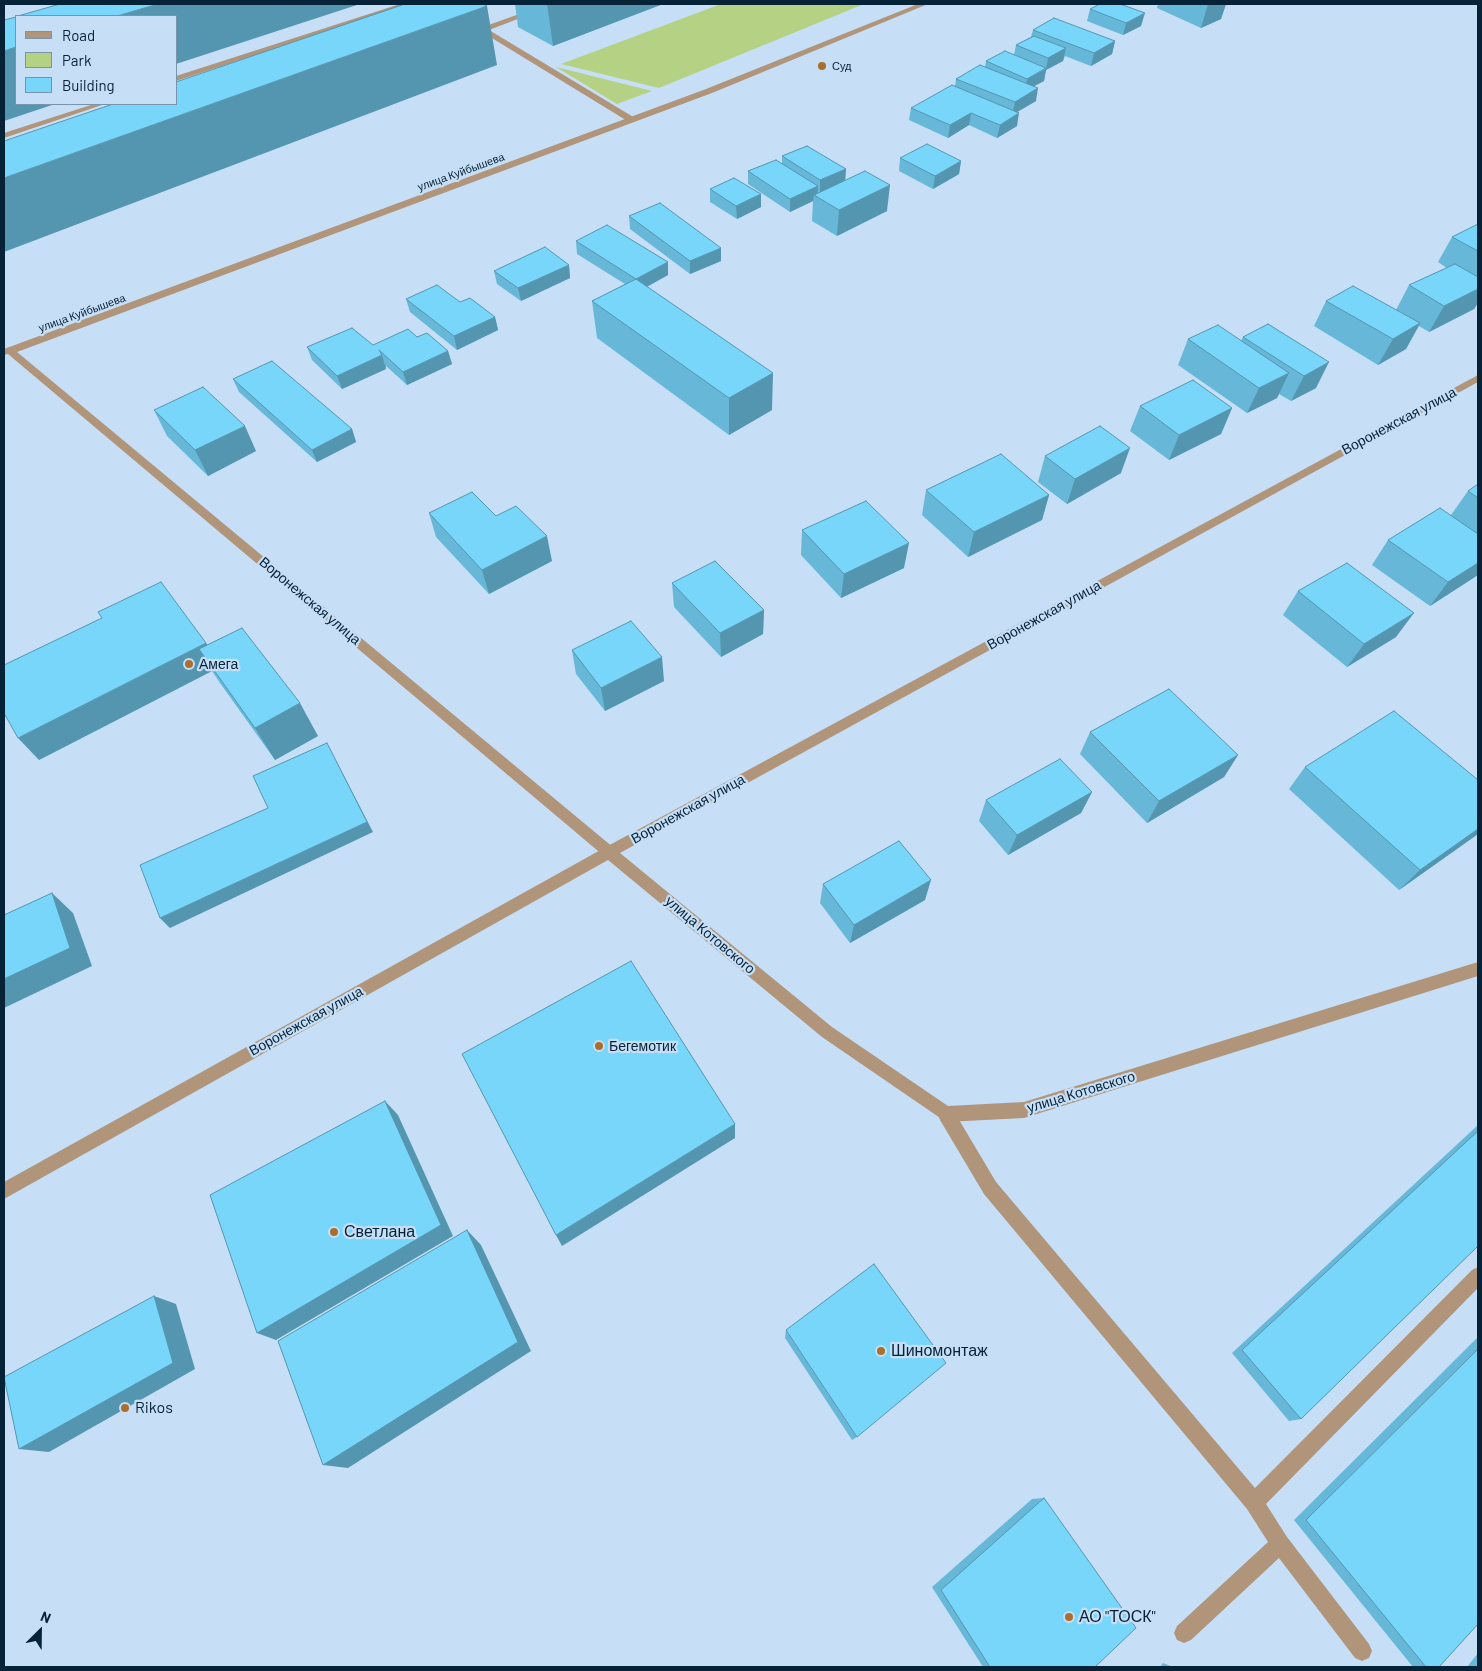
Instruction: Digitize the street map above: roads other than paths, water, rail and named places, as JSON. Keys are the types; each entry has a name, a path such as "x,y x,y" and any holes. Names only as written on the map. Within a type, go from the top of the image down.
{"street":[{"path":"178,78 406,4"},
{"path":"464,36 554,4"},
{"name":"улица Куйбышева","path":"7,352 709,91 924,4"},
{"path":"466,19 632,120"},
{"path":"4,136 98,105"},
{"name":"Воронежская улица","path":"7,352 609,852"},
{"name":"Воронежская улица","path":"4,1191 609,852 1478,378"},
{"name":"улица Котовского","path":"609,852 826,1032 946,1114 1024,1110 1478,969"},
{"path":"946,1114 990,1188 1254,1502 1280,1544 1362,1650"},
{"path":"1254,1502 1478,1276"},
{"path":"1184,1633 1280,1544"}],"place":[{"name":"Суд","path":"822,66"},
{"name":"Амега","path":"189,664"},
{"name":"Бегемотик","path":"599,1046"},
{"name":"Светлана","path":"334,1232"},
{"name":"Шиномонтаж","path":"881,1351"},
{"name":"Rikos","path":"125,1408"},
{"name":"АО \"ТОСК\"","path":"1069,1617"}]}
